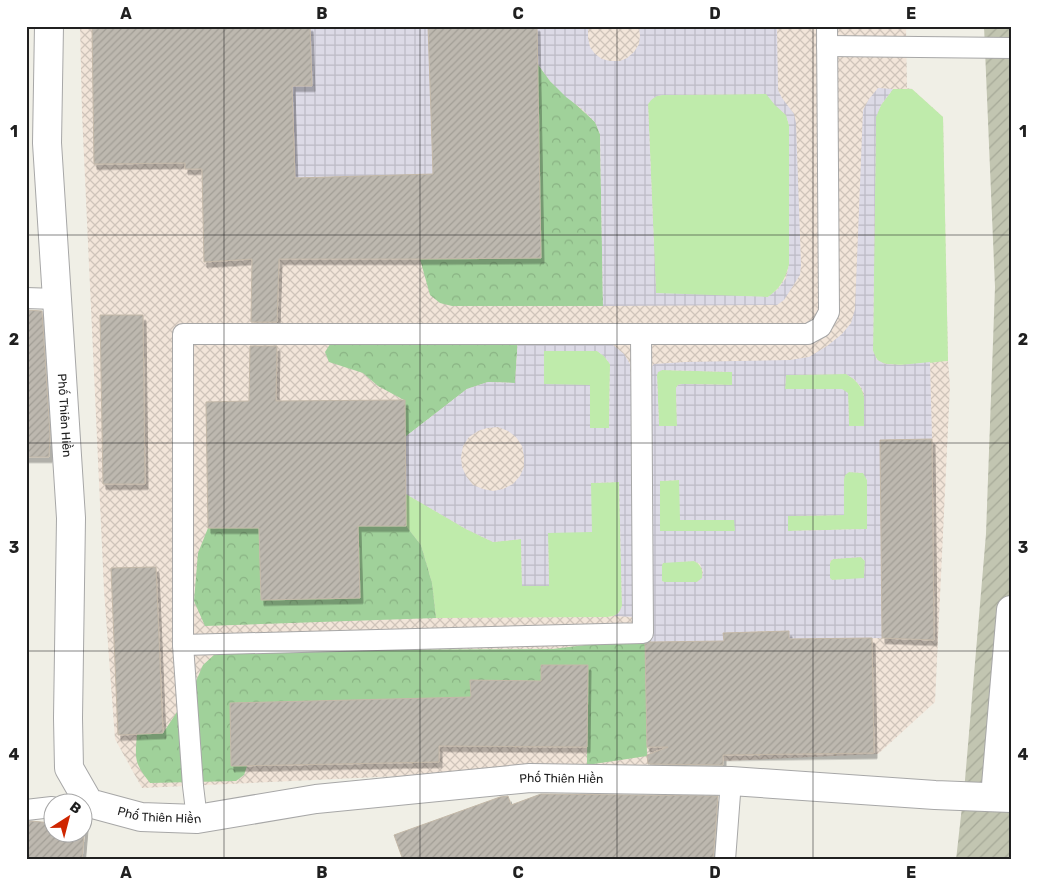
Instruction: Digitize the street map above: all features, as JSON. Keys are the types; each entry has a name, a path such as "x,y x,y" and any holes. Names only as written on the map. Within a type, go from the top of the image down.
{"street":[{"name":"Phố Thiên Hiền","path":"41,29 56,299 71,518 69,768 81,794"},
{"path":"1003,798 1011,610"},
{"name":"Phố Thiên Hiền","path":"92,805 141,817 197,819 316,799 530,778 731,781 935,796 1003,798"}],"lane":[{"path":"197,819 183,645 183,334 808,334 821,327 829,312 827,26"},
{"path":"827,46 1011,48"},
{"path":"26,298 56,299"},
{"path":"183,645 643,633 641,334"},
{"path":"725,860 731,781"},
{"path":"26,810 42,808"}],"shaded area":[{"path":"80,26 906,26 907,88 912,89 943,117 950,386 935,702 878,754 142,788 115,739 104,590 82,113"},
{"path":"310,26 429,26 433,174 258,179 257,161 295,159 292,86 312,85"},
{"path":"537,26 589,26 588,38 590,47 595,54 602,59 620,61 634,52 639,44 639,26 777,26 778,90 794,114 796,123 801,265 800,275 784,300 777,305 603,306 600,134 595,122 550,81 537,63","holes":["766,94 786,115 789,125 789,265 786,278 778,289 768,297 656,293 648,104 652,99 662,95"]},
{"path":"984,26 1011,26 1011,860 956,860 965,780 986,534 995,287"},
{"path":"878,88 893,89 881,105 876,117 873,351 877,360 885,364 901,365 930,362 932,439 880,440 882,638 789,639 789,631 769,631 724,633 724,641 651,642 648,371 654,364 790,360 809,357 842,334 851,323 855,309 863,110","holes":["662,370 732,372 732,385 678,385 676,388 677,426 659,426 658,372","846,374 854,379 864,393 864,426 849,426 848,393 842,389 785,389 786,375","849,472 863,473 867,480 867,529 788,531 788,516 844,515 845,475","679,480 680,520 734,520 735,531 660,531 660,481","861,557 865,561 864,578 832,580 830,578 831,560","694,561 700,564 703,571 702,578 697,582 664,582 662,581 663,563"]},
{"path":"518,338 604,341 613,345 624,354 630,364 635,461 634,617 614,616 619,613 622,606 619,482 591,483 592,532 548,533 549,586 522,586 521,539 493,542 466,529 406,494 405,437 467,389 488,382 515,383","holes":["544,351 597,351 604,356 610,364 609,428 590,428 590,385 544,384","498,427 516,437 522,446 524,467 520,476 513,484 493,491 473,485 462,467 461,457 463,446 469,437 478,431"]}],"green space":[{"path":"537,63 550,81 595,122 600,134 603,306 452,306 440,303 430,295 420,259 541,258"},
{"path":"893,89 912,89 943,117 948,361 893,365 879,361 873,351 876,117 881,105"},
{"path":"767,94 786,115 789,125 789,265 786,275 776,291 768,297 656,294 648,104 657,96 662,95"},
{"path":"334,338 518,338 515,383 488,382 467,389 405,437 404,400 378,386 363,373 329,362 325,352"},
{"path":"544,351 597,351 604,356 610,364 609,428 590,428 543,384"},
{"path":"662,370 733,372 732,385 678,385 676,388 677,426 659,426 657,375"},
{"path":"846,374 859,384 862,390 865,403 865,426 849,427 848,393 785,389 786,375"},
{"path":"849,472 864,473 867,480 867,529 787,531 788,516 844,515 844,479 845,475"},
{"path":"679,480 735,520 735,531 660,532 660,481"},
{"path":"619,482 622,606 617,614 607,617 436,618 432,583 421,545 406,526 406,494 466,529 493,542 521,539 522,586 549,586 548,533 591,483"},
{"path":"358,526 406,526 421,545 432,583 436,618 205,626 194,601 198,553 208,528 259,528 261,600 360,598"},
{"path":"861,557 865,561 864,579 832,580 830,578 831,560"},
{"path":"694,561 700,566 702,572 702,578 697,582 662,581 663,562"},
{"path":"618,641 645,643 647,756 587,765 588,665 542,665 541,681 471,680 471,701 438,698 230,703 231,766 247,766 244,775 236,781 150,783 138,765 136,750 137,734 163,733 193,688 203,665 214,655 237,650 553,649"}],"building":[{"path":"92,26 310,26 312,86 292,86 295,178 433,174 428,26 537,26 541,258 279,259 277,322 251,322 252,259 204,262 202,169 185,169 185,163 94,164"},
{"path":"26,310 42,311 50,435 49,457 26,457"},
{"path":"100,315 143,315 145,484 103,484"},
{"path":"250,346 277,346 276,401 405,400 406,526 358,526 360,598 261,600 259,528 208,528 206,402 249,401"},
{"path":"932,439 934,640 882,638 880,440"},
{"path":"156,567 163,733 118,735 111,568"},
{"path":"789,631 789,639 872,638 874,753 723,755 723,765 648,764 647,755 668,747 647,747 645,644 650,642 724,641 723,633"},
{"path":"541,665 588,665 587,747 439,746 439,762 231,766 230,703 471,697 470,680 541,681"},
{"path":"541,794 718,796 713,860 403,860 394,835 500,797 508,796 511,805"},
{"path":"26,822 42,822 42,844 83,844 82,860 26,860"}]}
